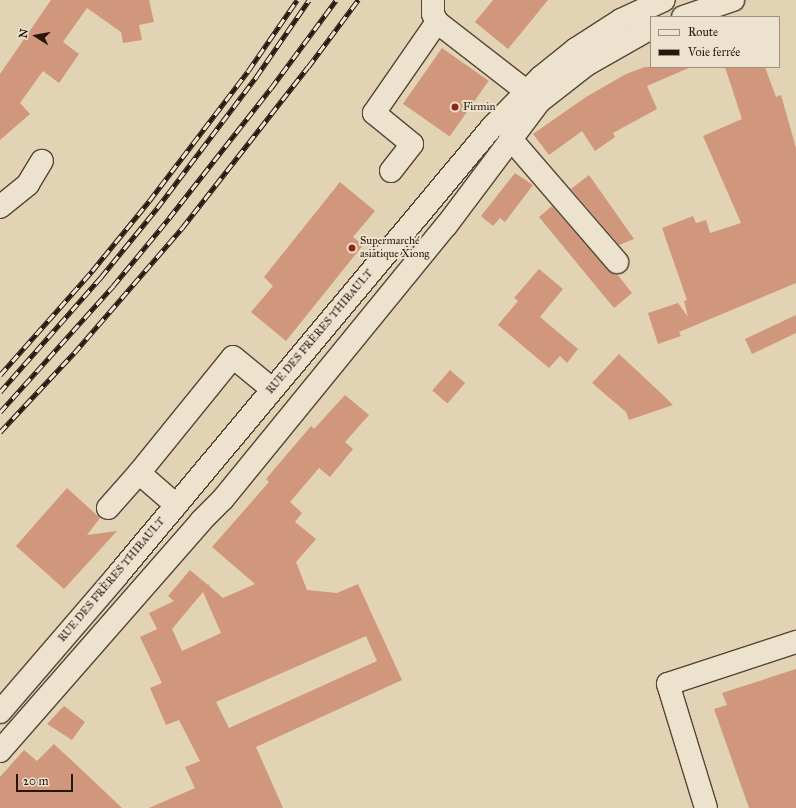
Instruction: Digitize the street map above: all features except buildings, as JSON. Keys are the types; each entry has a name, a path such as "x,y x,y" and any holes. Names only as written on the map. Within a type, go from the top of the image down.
{"street":[{"path":"433,0 433,14 437,22 526,91"},
{"path":"687,10 733,0"},
{"name":"RUE DES FRÈRES THIBAULT","path":"3,707 56,647 176,505 492,127 526,91 553,67 600,32 652,2"},
{"path":"391,171 412,144 374,113 437,22"},
{"path":"0,751 201,521 223,499 446,226 510,138 540,101 586,66 650,29"},
{"path":"510,138 617,262"},
{"path":"0,207 28,184 42,161"},
{"path":"108,508 139,473 233,358 272,389"},
{"path":"139,473 176,505"},
{"path":"198,478 223,499"},
{"path":"706,808 668,684 796,642"},
{"name":"RUE DES FRÈRES THIBAULT","path":"56,647 76,664"}],"railway":[{"path":"0,375 92,271 149,201 248,71 297,0"},
{"path":"0,392 101,277 157,208 256,77 309,0"},
{"path":"0,412 113,286 169,218 271,88 336,0"},
{"path":"0,432 74,353 182,228 308,67 358,0"}],"place":[{"name":"Firmin","path":"455,107"},
{"name":"Supermarché asiatique Xiong","path":"352,248"}]}
